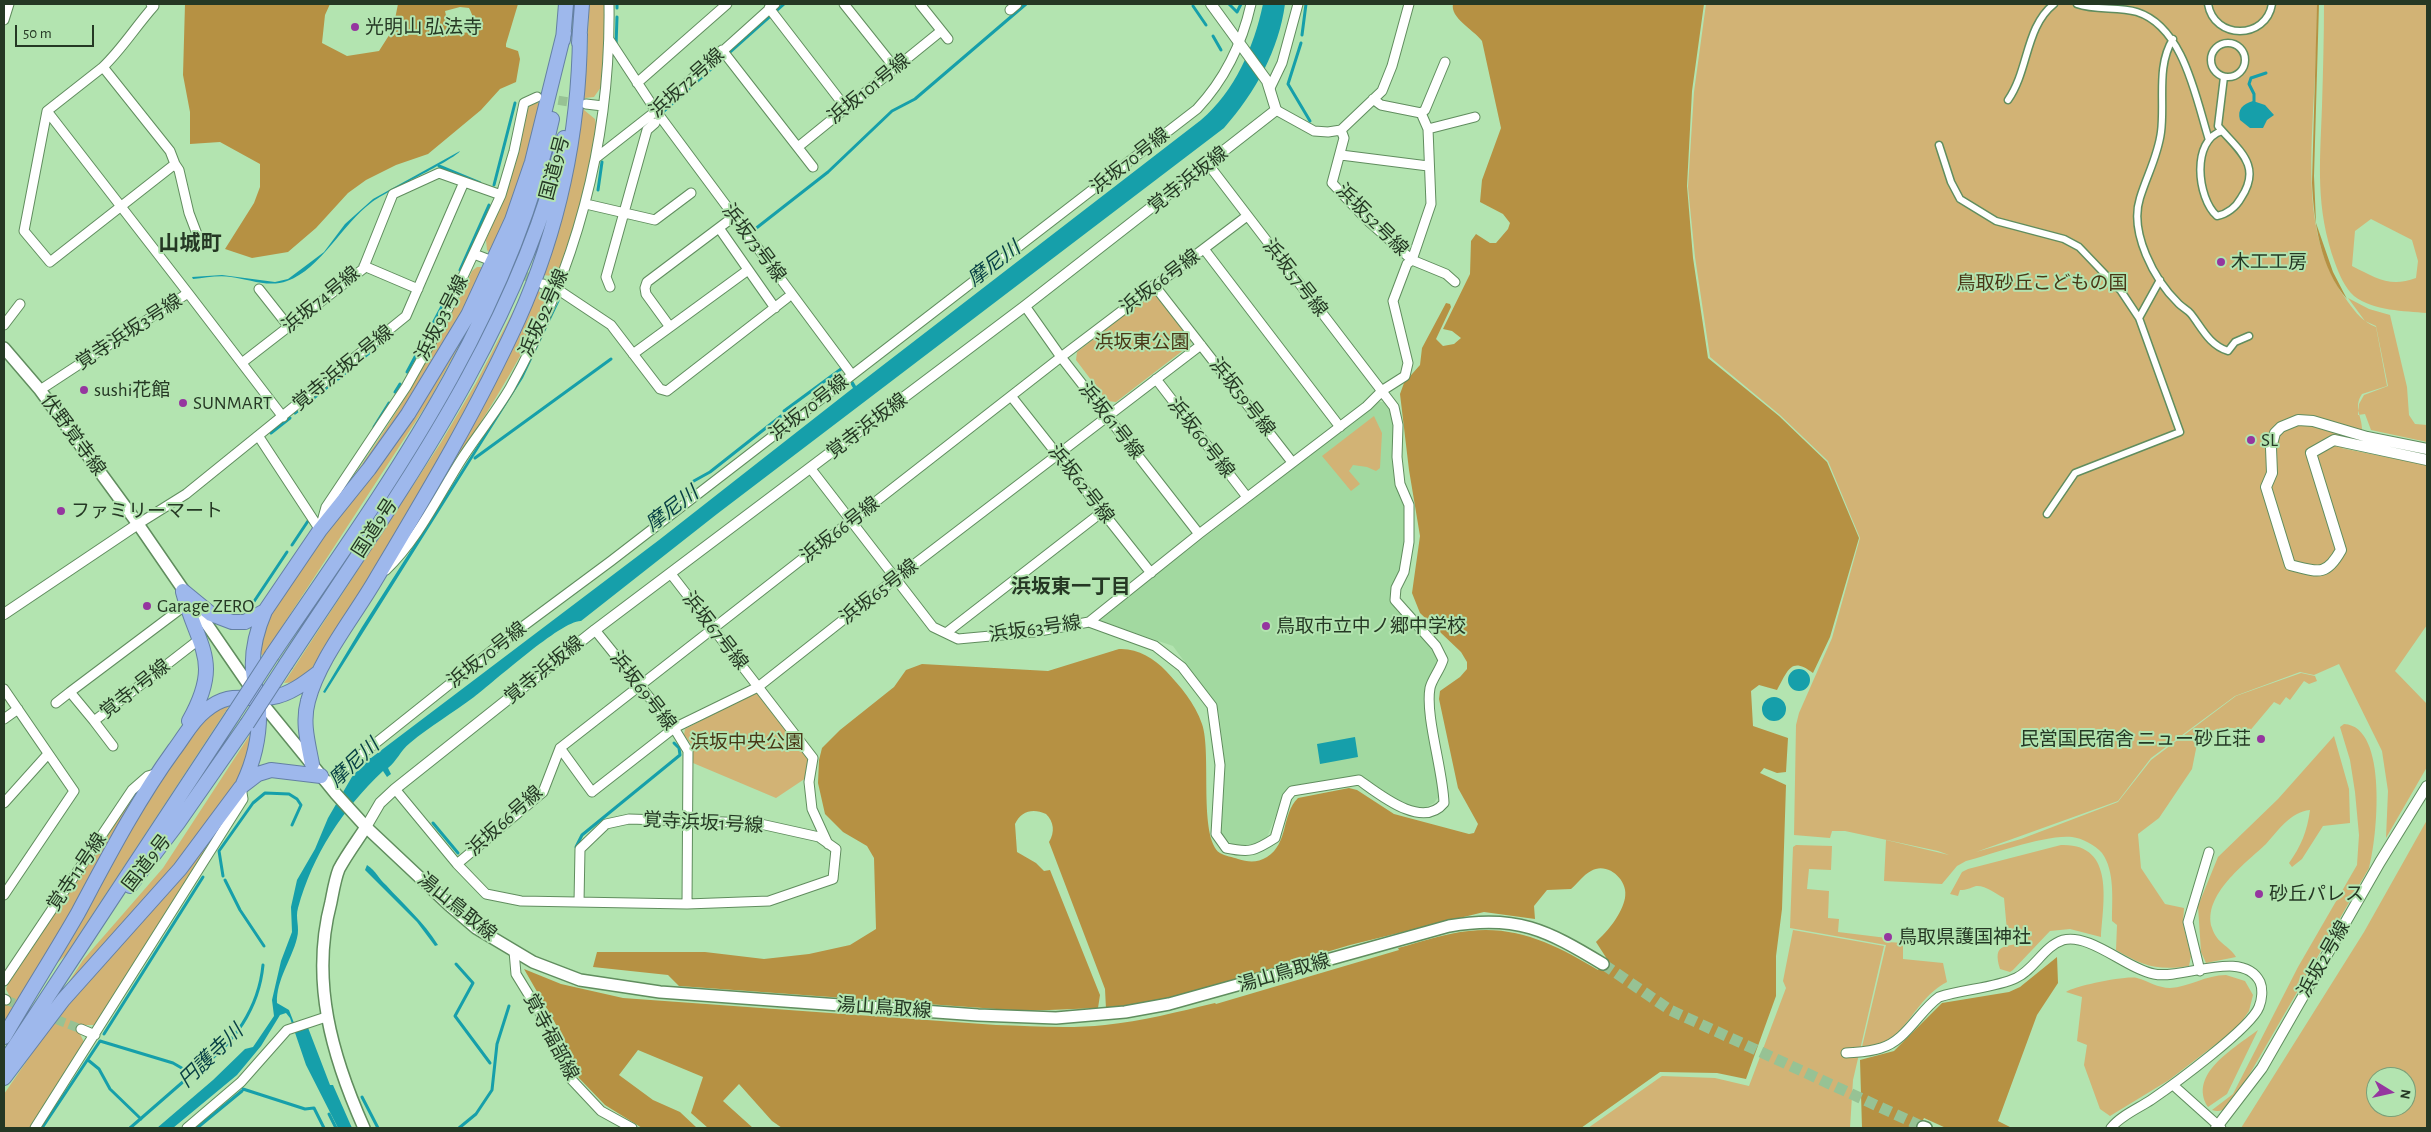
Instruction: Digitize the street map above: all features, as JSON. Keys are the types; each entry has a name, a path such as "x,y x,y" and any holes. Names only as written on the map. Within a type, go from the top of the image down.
{"highway":[{"name":"国道9号","path":"4,1063 46,996 338,558 430,413 464,354 501,278 525,219 542,160 556,98 566,4"},
{"name":"国道9号","path":"46,996 178,824 247,724 442,423 479,360 508,301 528,254 552,184 569,113 580,34 582,4"},
{"path":"4,1078 63,1000 175,876 241,787 255,751 259,717 253,655 258,630 265,611 320,530 369,469 408,414 446,353 471,308 512,220 526,181 564,33"},
{"path":"312,764 305,718 307,702 319,671 375,582 473,410 517,321 541,265 554,226 568,162 578,97 580,34"},
{"path":"185,598 226,621 245,622 265,611"},
{"path":"167,759 202,691 206,661 201,638 185,598"},
{"path":"4,1036 61,942 158,773 199,716 210,707 234,697 281,695 319,671"},
{"path":"241,787 258,774 272,770 325,780"}],"main road":[{"name":"伏野覚寺線","path":"4,348 40,390 138,524 185,598 257,697"},
{"name":"湯山鳥取線","path":"257,697 336,794 366,827 469,922 533,962 580,980 609,986 692,994 1030,1018 1062,1018 1125,1012 1169,1004 1255,982 1449,926 1472,922 1499,922 1523,925 1546,932 1603,964"},
{"path":"364,1128 345,1086 321,1018 322,956 327,915 339,870 366,827"}],"street":[{"path":"4,20 9,4"},
{"path":"151,4 154,6 135,27 120,51 103,67 47,111 24,231 50,262 122,208 175,164"},
{"name":"浜坂92号線","path":"375,582 399,557 418,531 463,458 509,389 557,289 580,227 596,158 610,42 609,4"},
{"path":"637,83 727,4"},
{"path":"844,4 894,68"},
{"path":"920,4 948,39"},
{"path":"1211,4 1268,84 1276,110 1314,131 1328,132 1341,130 1382,91 1392,66 1409,4"},
{"name":"浜坂70号線","path":"325,780 347,766 510,636 1197,109 1218,86 1241,46 1251,4"},
{"path":"1268,84 1282,63 1298,4"},
{"path":"2008,100 2021,78 2037,25 2046,10 2054,4"},
{"path":"2077,4 2139,12 2150,18 2173,39 2181,54 2209,140"},
{"path":"2208,4 2213,17 2218,23 2233,31 2247,31 2260,25 2269,14 2272,4"},
{"path":"772,6 846,108"},
{"name":"浜坂72号線","path":"596,158 656,111 772,6"},
{"name":"浜坂101号線","path":"798,147 941,31"},
{"path":"2230,44 2233,31"},
{"path":"2173,39 2166,53 2162,131 2158,151 2140,199 2137,212 2137,226 2160,280 2180,304 2190,312 2206,337 2228,351 2235,342 2249,336"},
{"name":"浜坂73号線","path":"610,42 656,111 852,375"},
{"path":"2230,44 2240,48 2244,53 2245,64 2239,74 2224,77 2212,66 2212,55 2219,46 2230,44"},
{"path":"722,50 813,167"},
{"path":"1373,99 1381,106 1421,113 1425,110 1445,62"},
{"path":"103,67 170,152 179,170 189,213 200,242"},
{"path":"2222,131 2209,140 2203,152 2200,176 2203,197 2217,216 2224,214 2237,205 2247,189 2251,172 2243,153 2218,126 2224,77"},
{"name":"浜坂93号線","path":"320,530 326,507 406,387 438,330 501,195 514,151 524,103 537,97"},
{"path":"586,104 603,106"},
{"name":"覚寺浜坂線","path":"366,827 380,803 395,789 595,630 1025,306 1276,110"},
{"path":"47,111 188,293"},
{"name":"浜坂52号線","path":"1341,130 1344,138 1332,183 1367,220 1412,260 1431,204 1428,129 1421,113"},
{"path":"1428,129 1476,117"},
{"path":"610,287 606,277 647,130 655,123"},
{"path":"1939,145 1951,182 1960,199 1996,221 2064,239 2079,247 2120,290 2139,318 2180,432 2075,473 2047,514"},
{"path":"1341,155 1428,166"},
{"name":"浜坂57号線","path":"1089,622 1154,646 1182,667 1212,706 1220,765 1216,834 1226,848 1246,852 1258,849 1275,838 1287,797 1292,791 1359,780 1404,810 1425,812 1439,809 1444,803 1444,786 1429,701 1431,686 1443,660 1436,646 1395,600 1396,588 1404,572 1409,542 1409,504 1400,484 1397,457 1398,425 1394,407 1383,390 1208,164"},
{"name":"浜坂74号線","path":"243,362 363,269 393,194 438,173 501,195"},
{"name":"覚寺浜坂2号線","path":"138,524 186,494 259,437 406,316 464,182"},
{"path":"586,204 655,220 692,193"},
{"name":"浜坂66号線","path":"457,864 543,792 560,748 1061,357 1247,216"},
{"path":"670,327 646,294 645,288 648,282 728,221"},
{"path":"719,228 775,308"},
{"path":"1204,249 1340,427"},
{"path":"474,254 486,259"},
{"path":"1412,260 1446,274 1455,282"},
{"name":"浜坂63号線","path":"811,469 894,579 933,627 958,639 1034,632 1089,622 1292,462 1368,406 1383,390 1405,376 1408,363 1393,301 1407,264 1412,260"},
{"path":"364,266 418,289"},
{"path":"633,354 748,270"},
{"path":"2139,318 2160,280"},
{"path":"543,284 557,289 611,325 660,389 667,391 787,298"},
{"name":"浜坂59号線","path":"1154,285 1292,462"},
{"path":"259,289 288,327"},
{"name":"覚寺浜坂3号線","path":"40,390 188,293 243,362 283,417"},
{"path":"4,325 20,304"},
{"name":"浜坂61号線","path":"1025,306 1106,416 1199,534"},
{"name":"浜坂65号線","path":"560,748 592,792 674,728 758,687 894,579 1201,345"},
{"name":"浜坂60号線","path":"1156,379 1247,497"},
{"name":"浜坂62号線","path":"1011,396 1151,573"},
{"path":"2427,449 2367,437 2313,421 2298,420 2281,426 2275,433 2271,448 2272,473 2266,487 2290,566 2318,572 2333,565 2340,550 2311,452 2334,440 2427,460"},
{"path":"259,437 320,530"},
{"path":"946,633 1102,512"},
{"path":"4,614 138,524"},
{"name":"浜坂67号線","path":"671,574 813,758 809,782 812,810 828,844"},
{"path":"56,703 185,598"},
{"name":"浜坂69号線","path":"595,630 674,728 688,751 687,904"},
{"name":"覚寺1号線","path":"114,746 94,721 201,638"},
{"path":"4,689 74,791 4,895"},
{"path":"70,692 94,721"},
{"path":"4,719 18,709"},
{"path":"4,803 48,754"},
{"name":"覚寺11号線","path":"4,980 132,790 148,776 158,773"},
{"name":"浜坂2号線","path":"2218,1127 2262,1068 2380,862 2427,786"},
{"path":"35,1128 243,799 241,787"},
{"path":"395,789 457,864 486,894 520,901 687,904 769,901 833,879 836,849 828,844"},
{"name":"覚寺浜坂1号線","path":"579,902 580,849 606,824 628,819 756,823 819,837 828,844"},
{"path":"2200,970 2188,922 2209,852"},
{"path":"1846,1053 1882,1048 1898,1039 1932,1002 1939,997 2017,978 2062,940 2073,939 2085,943 2152,974 2170,976 2233,966 2243,967 2253,972 2261,985 2260,1005 2255,1017 2173,1085 2111,1128"},
{"name":"覚寺福部線","path":"514,951 516,974 548,1026 571,1079 601,1111 632,1128"},
{"path":"187,1128 240,1082 279,1037 290,1028 321,1018"},
{"path":"81,1029 94,1036"},
{"path":"2173,1085 2218,1127"}],"shaded area":[{"path":"185,4 330,4 325,15 322,43 347,56 379,51 393,29 398,4 518,4 506,44 506,47 518,51 520,59 516,82 500,89 481,110 428,154 396,165 366,180 348,193 316,228 288,252 252,258 225,249 254,203 260,187 260,164 220,142 190,144 190,112 183,75","holes":["460,7 469,8 473,20 471,32 462,33 449,29 445,11"]},
{"path":"1453,4 1704,4 1692,91 1687,186 1693,258 1708,358 1779,416 1827,462 1859,538 1830,637 1813,673 1806,668 1795,666 1787,671 1777,690 1759,685 1751,691 1753,726 1788,738 1786,772 1777,773 1764,768 1760,773 1786,785 1782,909 1776,956 1776,996 1746,1079 1717,1073 1660,1072 1581,1128 782,1128 772,1121 739,1084 723,1101 753,1128 708,1128 691,1113 703,1077 638,1050 619,1075 653,1100 680,1112 697,1128 642,1128 605,1105 579,1078 559,1030 524,969 561,984 623,998 996,1025 1064,1027 1119,1023 1216,1004 1399,950 1398,948 1460,932 1487,930 1521,934 1568,953 1598,970 1607,959 1596,942 1618,916 1625,898 1625,891 1620,879 1610,870 1604,868 1591,871 1571,889 1547,890 1534,906 1535,919 1484,912 1350,945 1162,1001 1106,1009 1105,989 1049,842 1052,835 1052,824 1046,814 1032,811 1021,816 1015,824 1017,852 1036,863 1044,871 1050,870 1100,995 1098,1008 1024,1011 679,986 668,975 593,967 597,952 705,952 764,959 809,954 850,945 876,929 874,858 867,846 843,832 825,814 818,783 819,760 822,748 840,730 894,687 906,670 922,664 1048,671 1119,649 1132,650 1151,658 1182,689 1202,724 1205,737 1209,830 1213,844 1220,853 1227,856 1249,861 1256,861 1267,857 1279,844 1289,812 1298,798 1349,788 1357,790 1394,814 1469,834 1474,833 1478,824 1458,788 1439,699 1440,691 1460,677 1467,669 1467,662 1461,652 1420,613 1412,593 1420,536 1409,470 1400,394 1404,383 1420,365 1422,348 1446,303 1450,304 1451,307 1436,339 1443,346 1454,344 1461,338 1452,331 1443,329 1470,274 1471,241 1476,234 1490,243 1496,243 1508,229 1510,223 1503,214 1480,202 1482,180 1501,128 1482,41 1458,19 1453,9"},
{"path":"2317,4 2319,4 2314,176 2316,220 2312,183"},
{"path":"2316,224 2333,272 2347,299 2330,273"},
{"name":"鳥取市立中ノ郷中学校","path":"1379,402 1385,402 1391,407 1405,506 1404,550 1399,574 1391,593 1438,656 1439,663 1428,688 1440,789 1439,796 1434,803 1422,809 1408,807 1358,777 1289,788 1282,799 1268,835 1261,843 1243,848 1232,844 1220,834 1225,764 1219,713 1216,705 1173,646 1101,621 1100,618"},
{"path":"2057,957 2058,983 2037,1015 1998,1121 2012,1128 1946,1128 1924,1118 1919,1128 1862,1128 1860,1060 1894,1051 1942,1003 2009,992 2020,987"}],"green space":[{"path":"589,4 606,4 601,87 594,97 585,98 584,110 595,119 596,125 587,182 560,270 552,276 543,275 537,290 544,295 542,311 529,339 486,414 407,538 555,239 573,173 579,138 587,60"},
{"name":"鳥取砂丘こどもの国","path":"1706,4 2317,4 2311,161 2314,210 2318,234 2324,258 2334,280 2357,313 2367,323 2376,327 2387,386 2362,394 2358,403 2362,434 2358,449 2341,448 2427,465 2427,625 2395,671 2427,704 2427,767 2386,838 2388,791 2382,751 2339,664 2314,675 2300,672 2235,696 2151,758 2118,801 1976,852 2021,839 2118,802 2151,760 2236,696 2301,673 2315,676 2317,681 2309,684 2304,681 2290,700 2286,697 2280,705 2274,702 2248,733 2235,728 2222,728 2216,729 2198,739 2192,769 2159,818 2138,834 2141,868 2165,904 2184,908 2183,924 2191,956 2189,966 2168,968 2151,966 2134,960 2116,950 2117,925 2112,921 2112,886 2109,868 2099,850 2080,839 2061,837 2049,839 2019,845 1966,861 1957,866 1942,884 1884,881 1886,840 1949,855 1938,851 1845,831 1832,831 1830,838 1794,835 1796,725 1799,713 1832,638 1860,538 1828,461 1780,415 1710,357 1695,257 1688,187 1694,92"},
{"path":"2324,4 2427,4 2427,313 2399,311 2371,305 2362,301 2348,289 2335,263 2324,223 2320,185","holes":["2371,219 2412,240 2418,261 2416,278 2407,281 2391,282 2376,278 2352,266 2355,231"]},
{"path":"532,102 540,103 526,158 508,210 490,253 487,250 486,240 496,215 526,111"},
{"path":"490,254 464,309 437,356 376,448 342,492 379,439 413,385 444,329 472,271 477,267 483,267"},
{"name":"浜坂東公園","path":"1151,294 1159,295 1191,338 1190,345 1116,402 1107,401 1076,360 1077,352"},
{"path":"520,298 500,346 477,392 369,578 310,671 295,682 284,683 440,444 476,383"},
{"path":"2348,298 2369,309 2390,315 2407,387 2409,415 2415,424 2427,425 2427,442 2371,430 2365,414 2358,415 2359,404 2364,395 2388,386 2376,326 2365,321"},
{"path":"475,316 429,401 263,656 260,653 262,636 267,621"},
{"path":"1374,416 1382,433 1380,468 1376,471 1367,467 1353,465 1349,471 1360,484 1351,491 1322,456"},
{"name":"浜坂中央公園","path":"754,693 762,694 807,754 806,778 776,798 693,763 691,744 684,735 685,729"},
{"path":"231,703 66,955 55,965 161,776 200,724"},
{"path":"2344,724 2358,730 2368,743 2374,763 2376,786 2375,834 2369,868 2234,1101 2224,1109 2219,1111 2212,1110 2233,1094 2298,967 2357,865 2359,835 2350,760 2340,727"},
{"path":"253,730 244,771 211,823 61,994 83,960 163,868"},
{"path":"2334,736 2349,789 2350,823 2323,826 2302,859 2292,867 2289,863 2303,838 2310,810 2303,811 2285,822 2266,844 2237,870 2219,892 2213,904 2212,928 2217,938 2236,957 2206,963 2201,952 2198,906 2218,857 2278,799"},
{"path":"145,781 82,895 4,1026 4,1002 6,1003 10,997 6,989 8,983 134,791"},
{"path":"234,806 95,1025 84,1025 79,1032 85,1044 29,1128 4,1128 4,1094 64,1007"},
{"path":"2427,820 2427,1128 2241,1128 2364,932"},
{"path":"1796,845 1832,846 1831,870 1809,869 1807,889 1829,891 1828,918 1839,919 1838,932 1887,938 1888,942 1903,943 1903,959 1943,963 1947,982 1925,999 1908,1021 1890,1039 1862,1047 1886,945 1790,928 1793,847"},
{"path":"2061,845 2079,847 2091,854 2098,864 2104,892 2101,937 2070,929 2050,931 2013,970 2010,972 2000,969 1998,960 1999,950 2006,946 2023,942 2024,937 2007,931 2004,898 1987,888 1979,886 1960,890 1958,896 1950,894 1962,872 1968,869"},
{"path":"1793,930 1884,946 1853,1080 1850,1128 1588,1128 1662,1076 1715,1078 1749,1086 1786,988 1783,981"},
{"path":"2226,975 2245,981 2253,995 2249,1011 2237,1028 2169,1080 2110,1116 2100,1109 2084,1065 2087,1045 2077,1041 2082,997 2066,992 2089,984 2131,977 2157,986 2170,988"},
{"path":"2258,1030 2227,1094 2208,1107 2203,1095 2204,1083 2209,1073 2227,1053"}],"water":[{"path":"1263,4 1285,4 1277,38 1264,70 1255,86 1224,128 717,514 581,621 572,623 559,630 474,697 418,737 407,746 388,768 391,774 387,777 383,771 342,817 321,851 304,888 297,912 297,938 279,986 277,1003 289,1010 294,1023 307,1025 330,1085 333,1085 352,1128 338,1128 306,1065 290,1018 286,1013 280,1015 261,1046 237,1075 173,1128 157,1128 213,1080 245,1049 253,1047 274,1016 272,1000 281,961 292,932 291,907 297,880 315,849 328,818 353,775 366,763 361,761 364,758 371,758 659,540 853,388 850,383 853,381 856,386 1201,120 1224,96 1233,82 1248,52"},
{"path":"2253,101 2265,105 2274,115 2267,120 2263,128 2250,128 2240,120 2240,110 2246,104"},
{"path":"460,151 446,161 372,202 361,211 321,257 299,275 287,281 273,284 226,276 193,279 192,277 222,275 275,282 288,279 324,252 345,224 373,199"},
{"path":"559,300 523,378 325,693 323,692 362,627 521,377"},
{"path":"1799,669 1807,672 1810,680 1807,688 1799,691 1791,688 1788,680 1791,672"},
{"path":"1774,697 1779,698 1785,704 1785,714 1779,720 1774,721 1769,720 1763,714 1762,709 1763,704 1769,698"},
{"path":"1355,737 1358,757 1320,764 1317,744"},
{"path":"367,865 420,921 438,945 435,946 417,922 365,870"}],"waterway":[{"path":"663,112 784,4"},
{"path":"750,233 828,172 892,111 915,99 1026,4"},
{"path":"1229,4 1237,12 1241,4"},
{"path":"1302,35 1306,4"},
{"path":"1193,6 1206,25"},
{"path":"616,46 617,17"},
{"path":"1213,36 1221,50"},
{"path":"1301,43 1288,84 1310,121"},
{"path":"2254,105 2254,94 2249,84 2251,78 2266,73"},
{"path":"494,185 515,103"},
{"path":"598,190 602,162"},
{"path":"439,166 480,183"},
{"path":"460,270 489,205"},
{"path":"407,372 455,282"},
{"path":"338,379 388,337"},
{"path":"475,458 611,359"},
{"path":"784,411 841,369"},
{"path":"295,413 331,384"},
{"path":"395,392 400,384"},
{"path":"374,427 389,403"},
{"name":"摩尼川","path":"692,482 710,472 781,416"},
{"path":"271,433 290,418"},
{"path":"292,545 308,521"},
{"path":"253,603 287,552"},
{"path":"576,847 582,835 680,755 679,748 674,743"},
{"path":"223,876 219,851 253,803 265,793 289,794 297,799 301,805 292,825"},
{"path":"433,823 458,853"},
{"path":"104,1034 203,877"},
{"path":"225,880 240,910 264,946"},
{"path":"456,964 473,983 455,1016 490,1063"},
{"name":"円護寺川","path":"199,1068 212,1059 243,1024 256,996 261,981 263,965"},
{"path":"459,1128 476,1114 492,1090 497,1044 509,1006"},
{"name":"円護寺川","path":"42,1128 100,1041 173,1063 192,1074 130,1128"},
{"path":"88,1060 99,1069 110,1089 141,1119"},
{"path":"243,1089 305,1109 314,1108 324,1128"},
{"path":"197,1128 242,1091"},
{"path":"362,1097 378,1128"},
{"path":"329,1114 336,1128"}],"tunnel":[{"path":"545,98 581,104"},
{"path":"500,265 539,282"},
{"path":"1603,964 1670,1010 1923,1127"},
{"path":"6,1000 81,1029"}],"place":[{"name":"光明山 弘法寺","path":"355,27"},
{"name":"木工工房","path":"2221,262"},
{"name":"sushi花館","path":"84,390"},
{"name":"SUNMART","path":"183,403"},
{"name":"SL","path":"2251,440"},
{"name":"ファミリーマート","path":"61,511"},
{"name":"Garage ZERO","path":"147,606"},
{"name":"鳥取市立中ノ郷中学校","path":"1266,626"},
{"name":"民営国民宿舎 ニュー砂丘荘","path":"2261,739"},
{"name":"砂丘パレス","path":"2259,894"},
{"name":"鳥取県護国神社","path":"1888,937"}],"district":[{"name":"山城町","path":"190,244"},
{"name":"浜坂東一丁目","path":"1071,587"}]}
